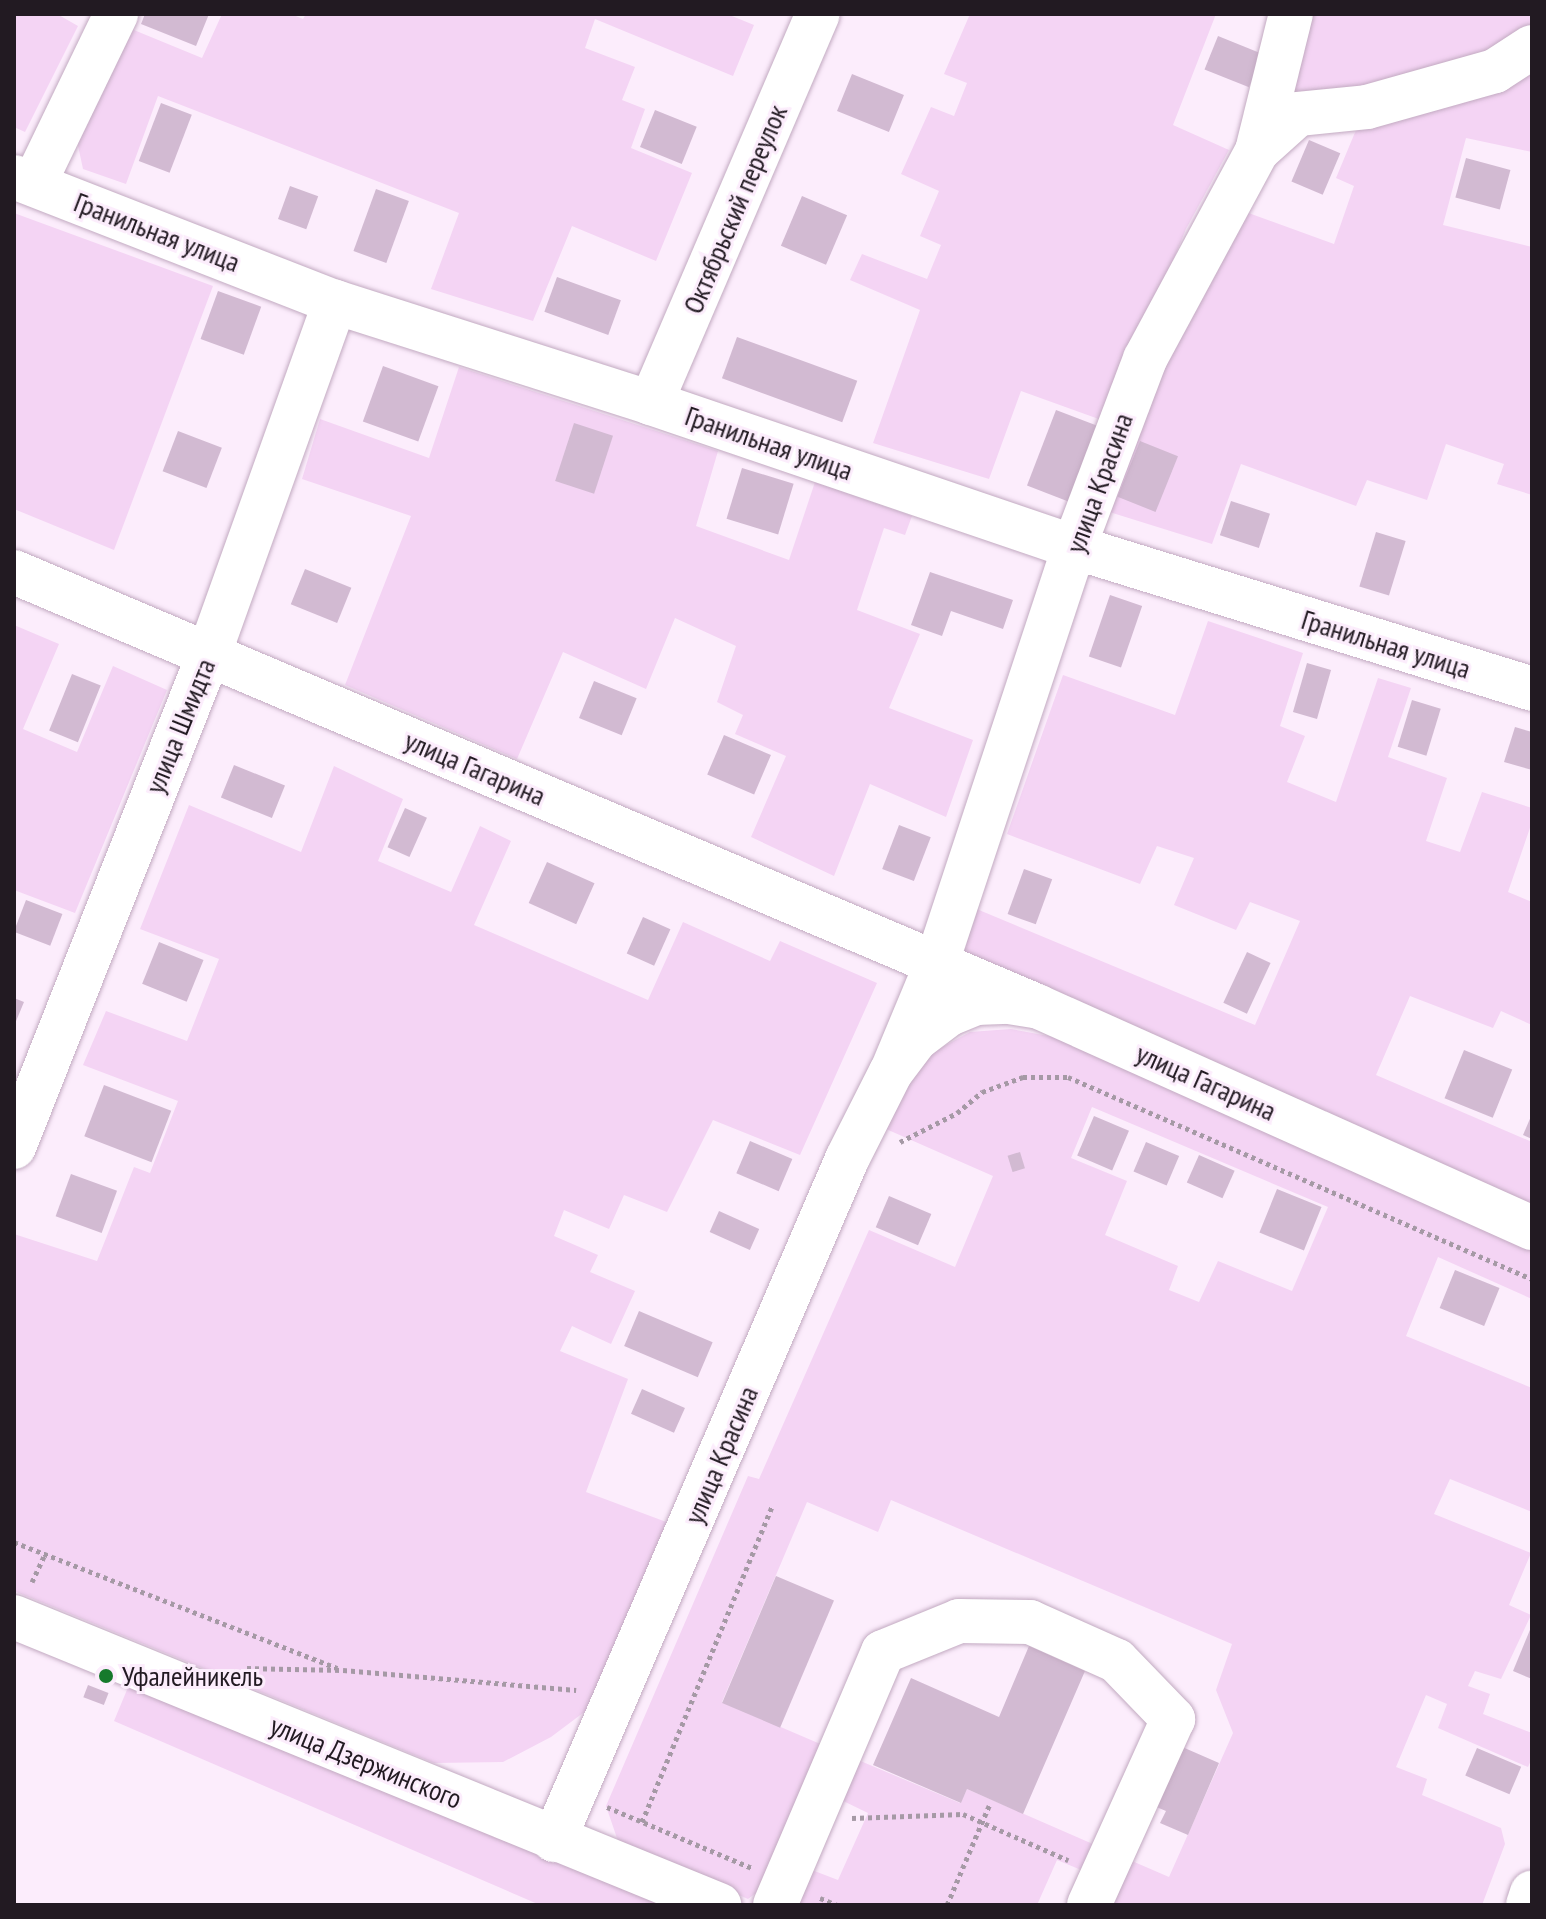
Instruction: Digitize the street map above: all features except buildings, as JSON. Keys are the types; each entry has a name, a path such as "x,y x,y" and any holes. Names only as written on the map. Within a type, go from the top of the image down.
{"street":[{"path":"24,180 116,14"},
{"name":"Октябрьский переулок","path":"651,403 818,14"},
{"name":"улица Красина","path":"554,1840 847,1159 891,1072 936,965 1074,547 1145,359 1257,151 1291,14"},
{"path":"1257,151 1298,114 1367,107 1495,71 1532,47"},
{"name":"Гранильная улица","path":"24,180 335,302 651,403 1074,547 1532,689"},
{"name":"улица Шмидта","path":"14,1147 209,654 335,302"},
{"name":"улица Гагарина","path":"14,572 1039,1007 1532,1228"},
{"name":"улица Гагарина","path":"891,1072 916,1039 949,1014 976,1003 1009,1002 1039,1007"},
{"name":"улица Дзержинского","path":"14,1617 719,1905"},
{"path":"780,1894 883,1652 959,1621 1030,1622 1117,1661 1173,1719 1096,1890"},
{"path":"1528,1905 1532,1893"}],"path":[{"path":"847,1159 880,1156 957,1113 982,1092 1023,1077 1068,1077 1532,1279"},
{"path":"642,1822 772,1506"},
{"path":"14,1542 343,1670"},
{"path":"236,1668 343,1670 583,1690"},
{"path":"576,1794 642,1822 780,1894 837,1905"},
{"path":"947,1905 989,1806"},
{"path":"812,1818 963,1814 1096,1890"}],"shaded area":[{"path":"14,14 57,14 78,26 25,132 14,127"},
{"path":"222,14 291,14 303,19 306,14 727,14 754,25 733,76 595,19 585,48 635,67 622,100 645,109 631,148 692,173 656,261 572,226 533,321 431,289 459,213 158,96 126,184 83,169 77,141 129,28 202,58"},
{"path":"970,14 1216,14 1173,125 1229,150 1186,229 1107,422 1021,391 989,479 873,443 920,310 850,280 862,254 927,279 941,245 920,236 939,191 901,174 931,107 954,116 967,83 944,74"},
{"path":"1303,14 1532,14 1532,152 1466,138 1443,225 1532,247 1532,495 1497,484 1504,464 1446,444 1427,500 1367,480 1356,506 1241,464 1212,544 1103,510 1159,368 1243,211 1334,244 1354,186 1336,178 1356,130 1308,132 1288,81"},
{"path":"14,213 213,286 114,550 14,509"},
{"path":"459,367 718,451 696,526 789,560 815,482 912,516 905,535 884,528 857,610 920,634 889,708 973,740 946,817 870,784 834,876 751,837 786,756 735,734 743,715 717,702 736,646 675,618 646,689 563,652 517,759 345,685 411,516 302,479 320,419 429,458"},
{"path":"1208,621 1303,653 1280,726 1305,736 1287,782 1336,802 1378,678 1411,688 1388,757 1447,778 1426,841 1460,852 1482,792 1532,808 1532,822 1508,892 1532,902 1532,1025 1501,1011 1493,1028 1410,996 1376,1075 1532,1142 1532,1210 965,960 955,934 967,905 1255,1025 1300,921 1250,902 1236,930 1174,905 1194,858 1157,846 1140,884 1007,834 1063,675 1175,715"},
{"path":"14,625 59,644 23,729 77,752 113,666 167,690 75,913 14,890"},
{"path":"334,766 403,799 378,861 451,892 480,826 511,841 474,925 648,1000 683,922 770,961 780,941 877,983 800,1155 713,1120 667,1212 624,1195 609,1229 564,1210 554,1236 598,1255 590,1272 635,1291 611,1344 572,1326 560,1351 628,1379 586,1492 669,1523 591,1707 551,1737 503,1762 434,1763 14,1591 14,1234 97,1261 134,1167 150,1173 178,1101 83,1065 106,1011 187,1041 219,959 140,929 189,805 301,852"},
{"path":"1011,1029 1054,1037 1532,1248 1532,1299 1438,1257 1406,1336 1532,1388 1532,1512 1450,1479 1434,1514 1531,1553 1509,1605 1531,1615 1501,1679 1475,1671 1468,1686 1490,1694 1483,1714 1532,1733 1532,1758 1528,1767 1438,1728 1447,1704 1426,1695 1396,1767 1427,1779 1422,1795 1501,1828 1505,1844 1482,1905 1113,1905 1132,1861 1169,1877 1233,1733 1216,1690 1232,1644 891,1500 878,1532 807,1502 722,1702 832,1749 776,1878 748,1899 619,1844 606,1806 748,1476 759,1479 869,1230 955,1267 993,1176 886,1129 908,1079 937,1050 970,1032","holes":["1092,1107 1328,1207 1292,1291 1218,1261 1199,1302 1169,1290 1178,1266 1105,1235 1127,1181 1071,1158"]},
{"path":"129,1685 678,1905 540,1905 114,1721"},
{"path":"851,1757 960,1803 967,1789 1102,1848 1091,1874 1057,1860 1037,1905 801,1905 795,1886 804,1867 838,1880 868,1813 835,1797"}],"place":[{"name":"Уфалейникель","path":"106,1676"}]}
